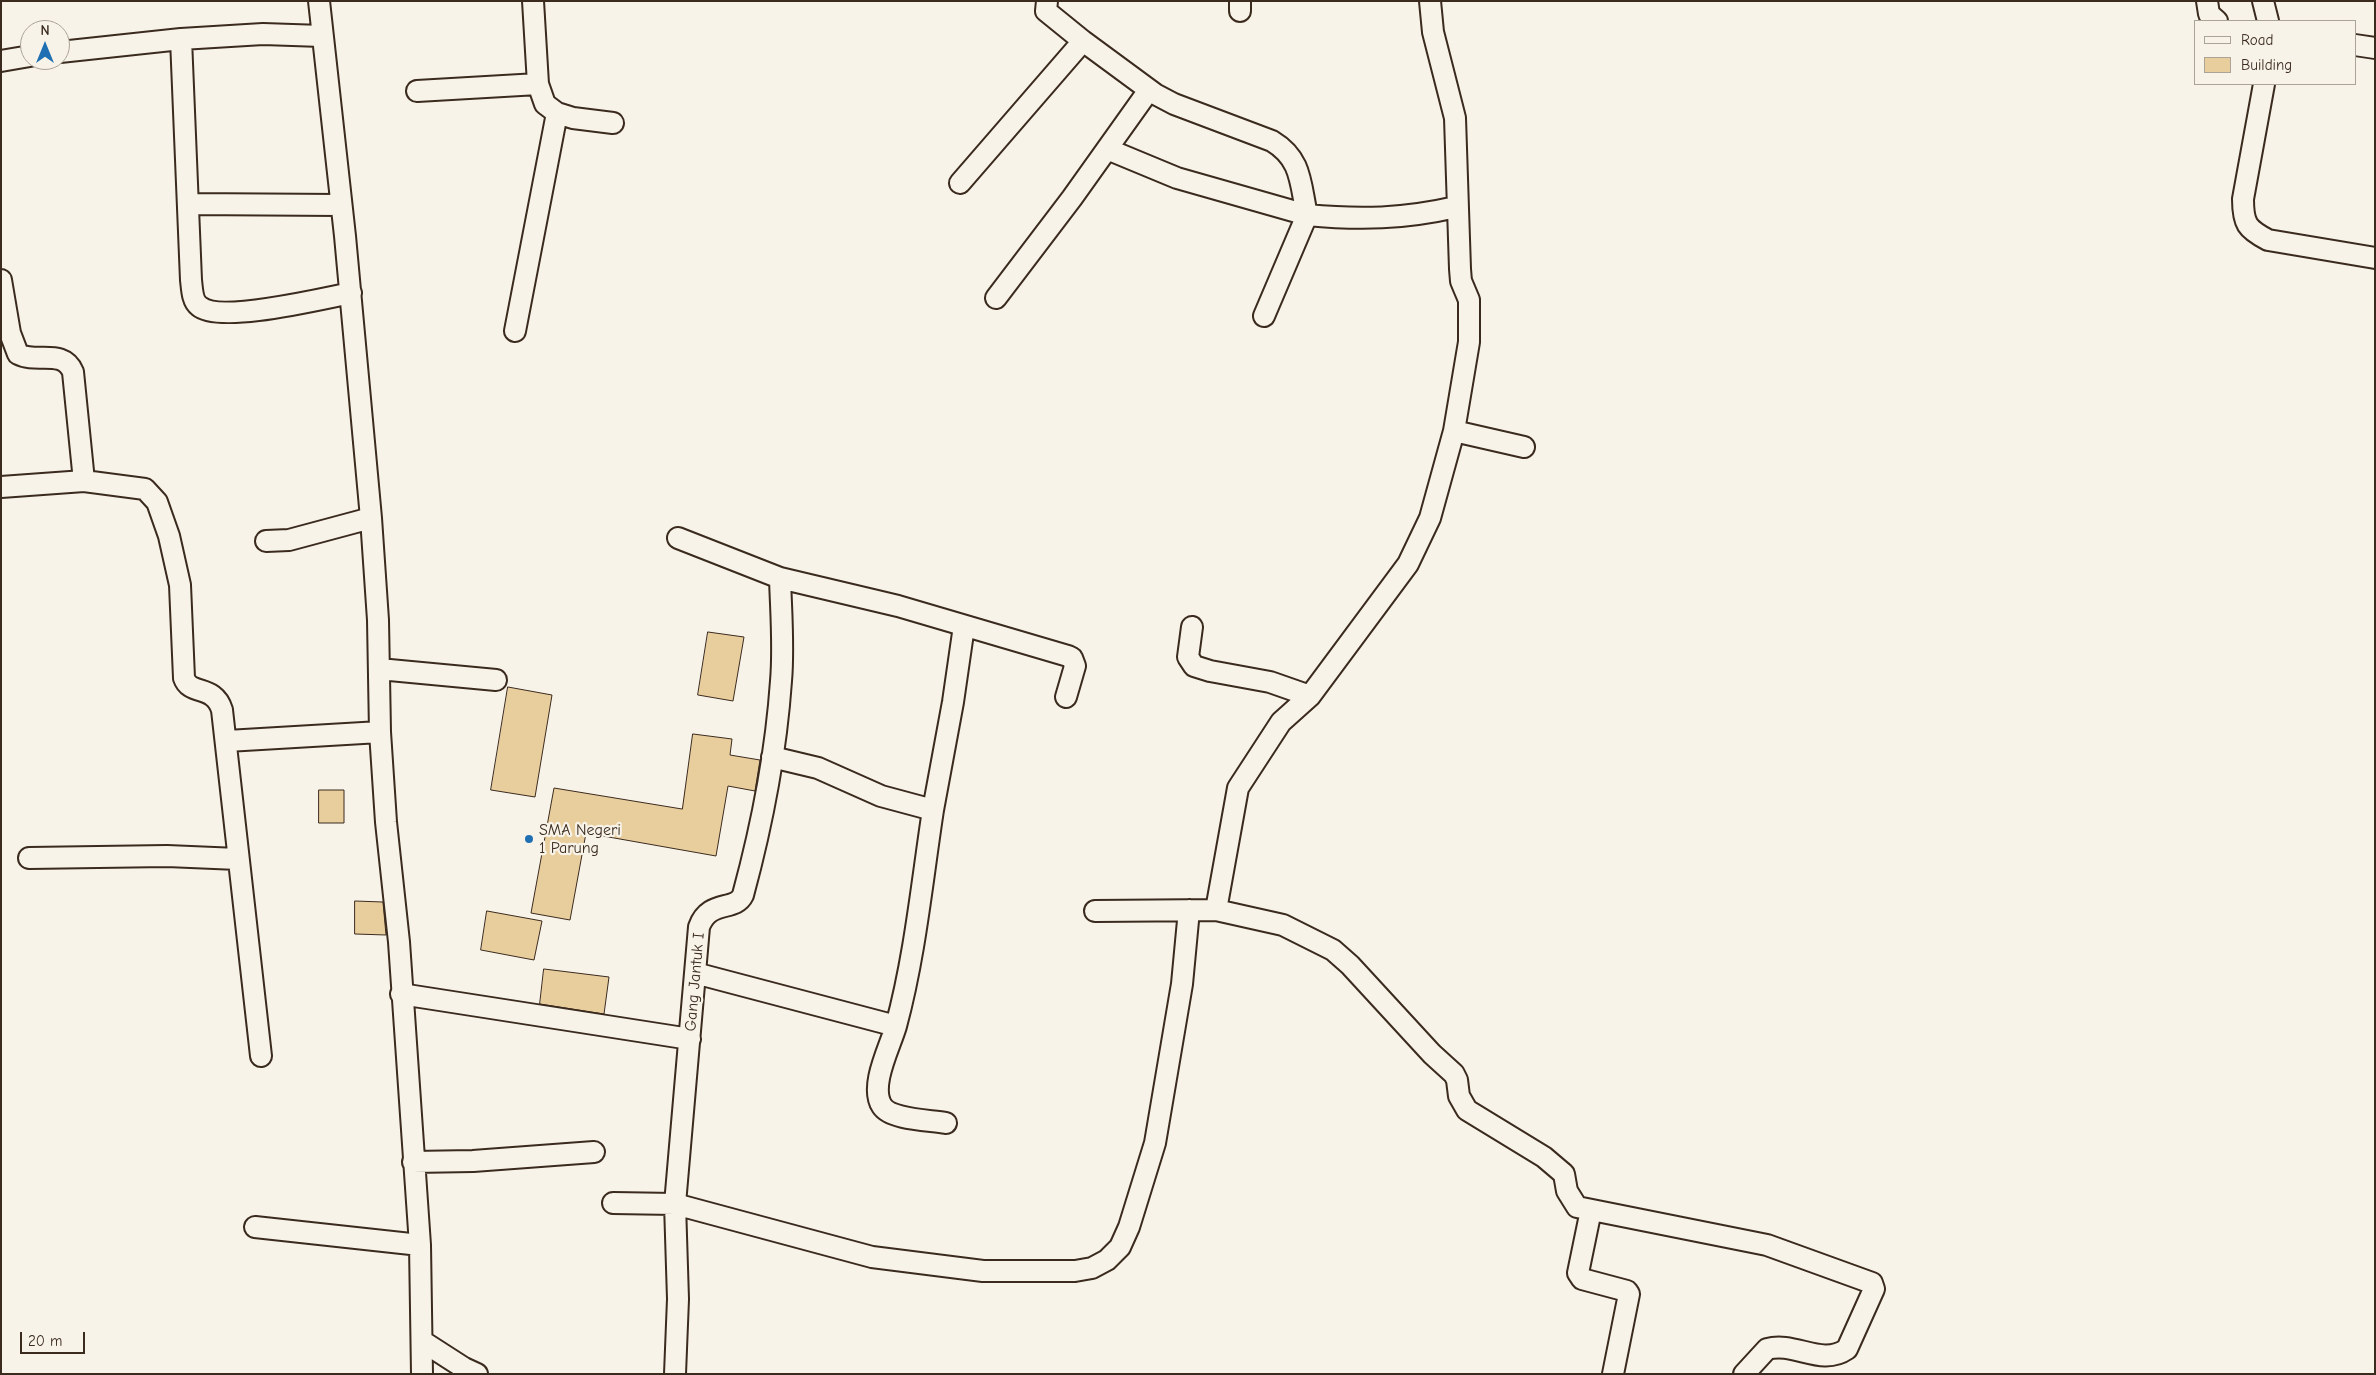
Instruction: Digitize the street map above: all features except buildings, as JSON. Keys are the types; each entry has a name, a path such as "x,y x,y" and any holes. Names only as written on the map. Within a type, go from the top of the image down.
{"street":[{"path":"319,1 351,293 371,518 379,668 380,732 387,832 399,942 420,1245 422,1374"},
{"path":"534,1 538,84 545,104 557,113 573,118 613,123"},
{"path":"1047,1 1046,11 1083,41 1150,90 1174,104 1272,141 1284,148 1295,160 1307,215 1264,316"},
{"path":"1216,910 1238,788 1281,722 1310,696 1408,564 1430,518 1454,431 1469,342 1471,312 1470,300 1461,282 1456,207 1457,156 1455,118 1433,32 1430,1"},
{"path":"2207,1 2210,14 2216,20"},
{"path":"2262,1 2268,20"},
{"path":"70,51 181,39 263,34 322,36"},
{"path":"181,39 190,280 198,306 209,310 274,309 351,293"},
{"path":"960,182 1083,41"},
{"path":"2356,45 2375,48"},
{"path":"1,61 20,58"},
{"path":"417,91 538,84"},
{"path":"2264,85 2243,200 2243,215 2246,225 2255,233 2268,240 2375,258"},
{"path":"996,298 1150,90"},
{"path":"515,331 557,113"},
{"path":"1107,149 1177,178 1307,215 1356,219 1421,215 1456,207"},
{"path":"188,204 340,204"},
{"path":"1,280 10,334 18,354 34,358 66,360 73,372 84,481"},
{"path":"1454,431 1524,447"},
{"path":"1,487 84,481 140,487 150,492 157,502 167,529 180,585 184,678 193,688 207,692 217,700 222,710 261,1056"},
{"path":"266,541 289,540 371,518"},
{"path":"678,538 780,578 898,606 1072,658 1075,666 1066,697"},
{"name":"Gang Jantuk I","path":"675,1374 678,1299 675,1204 681,1117 690,1039 699,927 703,916 709,911 737,902 743,895 758,840 772,757 781,680 780,578"},
{"path":"946,1123 896,1116 882,1107 877,1094 878,1083 896,1026 915,928 964,626"},
{"path":"1192,627 1188,657 1194,666 1210,671 1270,682 1310,696"},
{"path":"379,668 496,680"},
{"path":"227,741 380,732"},
{"path":"772,757 818,768 881,796 934,810"},
{"path":"29,858 167,856 238,859"},
{"path":"613,1202 675,1204 872,1257 983,1271 1075,1271 1092,1268 1107,1260 1120,1247 1129,1227 1155,1143 1182,984 1189,910"},
{"path":"1095,911 1216,910 1283,925 1333,950 1350,965 1432,1054 1454,1074 1457,1080 1459,1096 1467,1110 1544,1157 1564,1174 1567,1191 1577,1207 1767,1245 1872,1283 1874,1289 1846,1349 1838,1355 1825,1357 1797,1350 1771,1348 1767,1349 1744,1374"},
{"path":"695,973 896,1026"},
{"path":"402,994 690,1039"},
{"path":"413,1162 473,1161 594,1152"},
{"path":"1591,1210 1578,1273 1582,1279 1627,1291 1630,1294 1614,1374"},
{"path":"255,1227 420,1245"},
{"path":"422,1341 464,1368 477,1374"}],"place":[{"name":"SMA Negeri 1 Parung","path":"529,839"}]}
